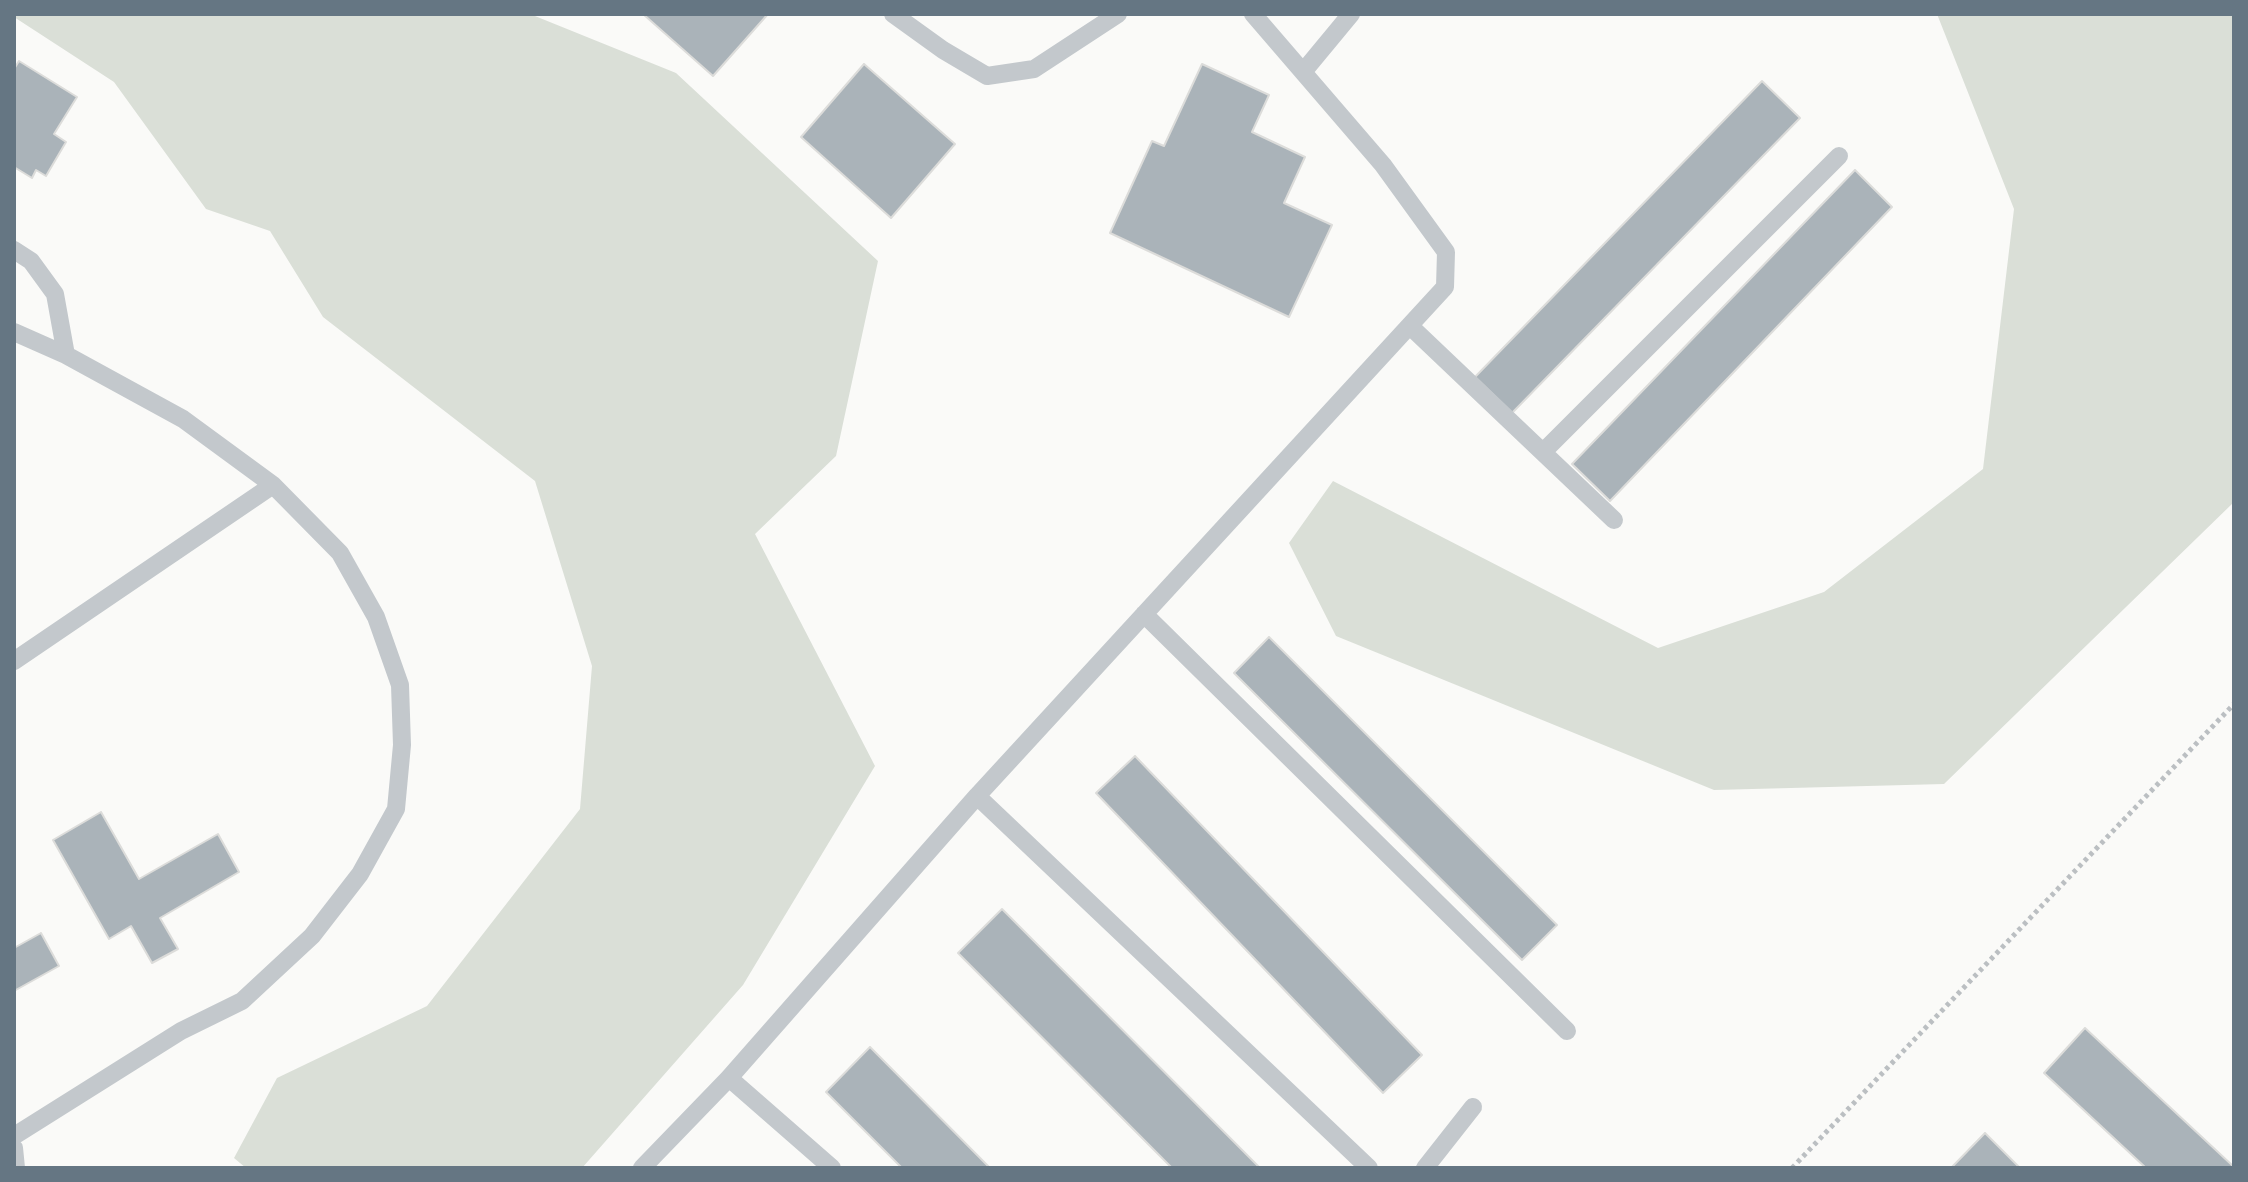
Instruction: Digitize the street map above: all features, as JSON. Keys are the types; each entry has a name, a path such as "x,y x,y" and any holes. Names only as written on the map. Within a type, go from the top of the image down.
{"lane":[{"path":"893,14 943,50 987,76 1034,69 1118,14"},
{"path":"642,1168 729,1078 977,796 1445,287 1446,252 1383,165 1253,14"},
{"path":"1303,72 1351,14"},
{"path":"1544,451 1839,156"},
{"path":"14,250 31,261 55,294 66,355"},
{"path":"1411,327 1614,520"},
{"path":"14,332 66,355 183,419 273,485 340,553 376,617 400,685 402,745 396,809 360,874 312,936 242,1001 181,1031 14,1136"},
{"path":"14,661 273,485"},
{"path":"1144,614 1567,1031"},
{"path":"977,796 1369,1168"},
{"path":"729,1078 832,1168"},
{"path":"1425,1168 1473,1107"},
{"path":"14,1148 16,1168"}],"path":[{"path":"1792,1168 2234,704"}],"shaded area":[{"path":"14,14 530,14 676,73 878,261 836,456 755,534 875,766 743,985 582,1168 246,1168 234,1158 277,1078 427,1006 580,809 592,666 535,481 323,317 270,231 206,209 114,82 14,17"},
{"path":"1937,14 2234,14 2234,502 1944,784 1714,790 1336,636 1289,543 1333,481 1658,648 1824,592 1983,469 2014,209"}],"building":[{"path":"643,14 768,14 713,76"},
{"path":"19,61 77,97 54,134 66,142 46,176 36,170 32,178 14,167 14,69"},
{"path":"864,64 955,144 891,218 801,137"},
{"path":"1202,64 1269,95 1252,132 1305,157 1284,203 1332,225 1289,317 1110,233 1152,141 1164,146"},
{"path":"1762,81 1800,118 1512,413 1475,377"},
{"path":"1855,170 1892,207 1610,501 1572,464"},
{"path":"1269,637 1557,925 1522,960 1234,673"},
{"path":"1135,756 1422,1055 1383,1093 1096,793"},
{"path":"101,812 139,879 218,834 239,872 160,918 178,949 152,963 131,926 109,939 53,840"},
{"path":"1002,909 1260,1168 1172,1168 958,953"},
{"path":"41,933 59,966 14,991 14,948"},
{"path":"2085,1028 2234,1168 2146,1168 2044,1073"},
{"path":"870,1047 990,1168 902,1168 826,1092"},
{"path":"1985,1133 2020,1168 1951,1168"}]}
